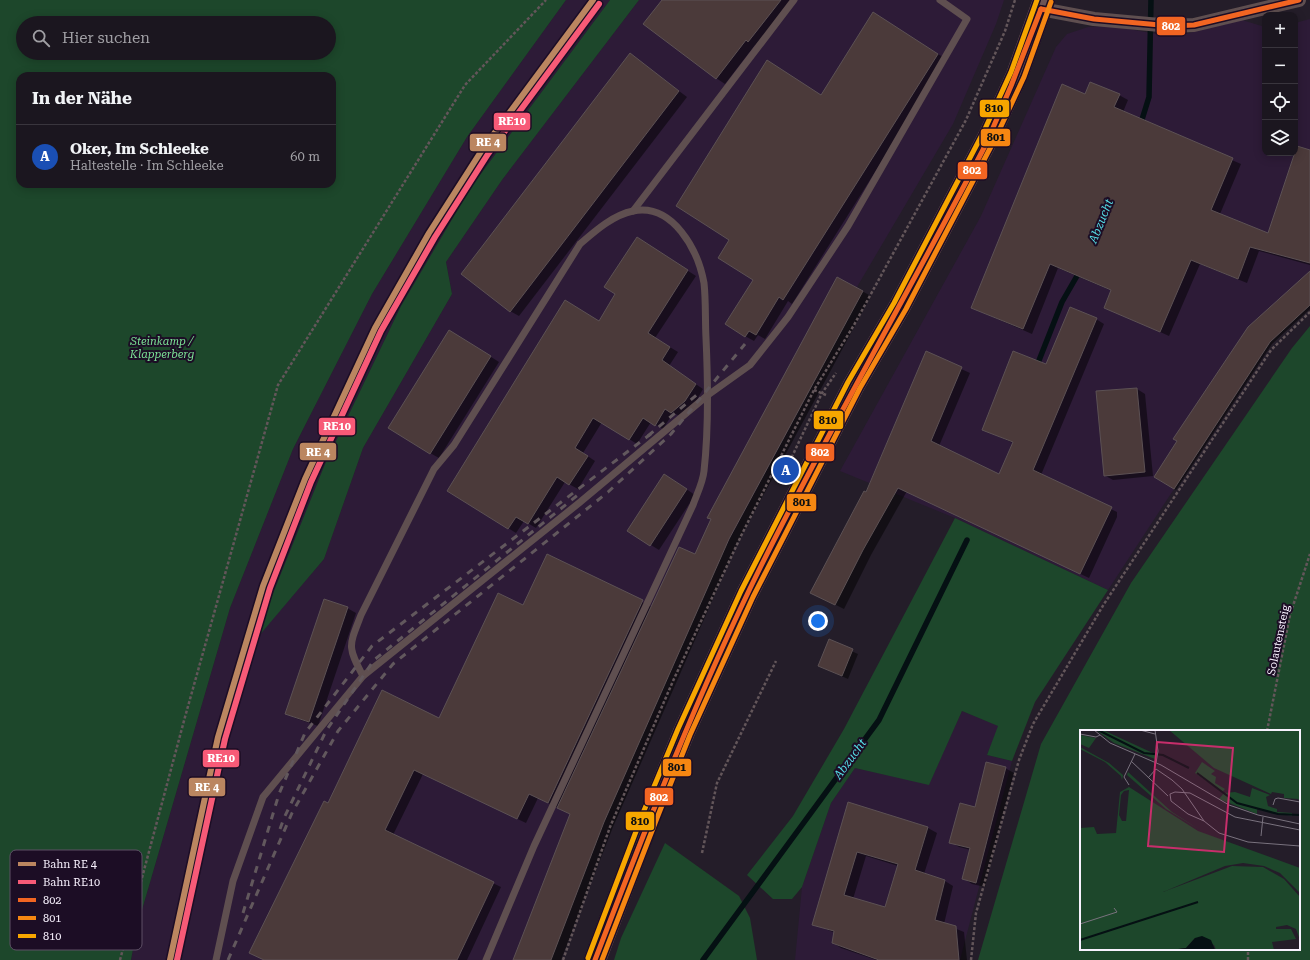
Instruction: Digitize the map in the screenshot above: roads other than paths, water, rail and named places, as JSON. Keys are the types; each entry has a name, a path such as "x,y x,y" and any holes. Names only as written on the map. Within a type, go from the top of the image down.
{"main road":[{"path":"594,960 687,725 747,594 854,385 904,299 990,134 1017,74 1043,5"}],"street":[{"path":"1043,5 1094,19 1171,26 1194,25 1299,0"}],"lane":[{"path":"633,211 794,0"},
{"path":"216,960 233,881 263,797 363,676 579,503 708,395 750,365 788,317 848,226 967,19 940,0"},
{"path":"363,676 352,655 351,640 365,608 434,470 454,444 580,244 594,231 613,219 633,211 651,211 667,218 684,234 696,256 704,283 708,395 704,473 693,505 534,846 486,960"}],"waterway":[{"name":"Abzucht","path":"1140,126 1149,97 1151,0"},
{"name":"Abzucht","path":"1036,368 1062,302 1081,269"},
{"name":"Abzucht","path":"703,960 879,720 967,540"}],"railway":[{"path":"228,960 292,813 338,731 393,664 608,492 671,434 745,344"},
{"path":"648,436 700,392"},
{"path":"243,913 279,794 305,733 372,646 652,433"},
{"path":"280,829 326,731 374,660 579,494"}],"rail line":[{"name":"RE10","path":"177,960 225,739 270,588 311,482 381,331 435,237 488,154 599,4"}],"place":[{"name":"Oker, Im Schleeke","path":"786,470"}],"park label":[{"name":"Steinkamp / Klapperberg","path":"162,347"}]}
